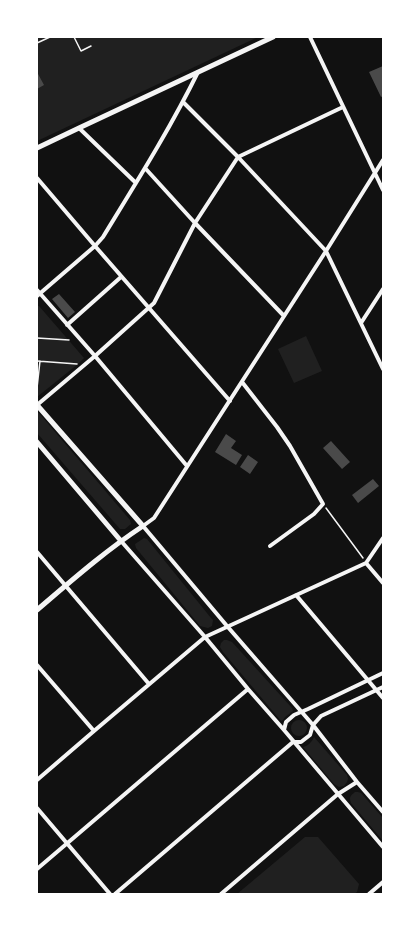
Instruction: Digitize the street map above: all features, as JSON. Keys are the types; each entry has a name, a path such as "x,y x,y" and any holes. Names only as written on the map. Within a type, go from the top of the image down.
{"street":[{"path":"37,148 273,37"},
{"path":"310,37 383,190"},
{"path":"187,466 95,356 38,293 104,237 183,102 198,72"},
{"path":"183,102 238,157 326,251 383,369"},
{"path":"343,107 238,157 195,223 154,303 37,405 302,712 357,782 383,812"},
{"path":"79,128 136,183"},
{"path":"37,610 122,540 154,518 383,160"},
{"path":"145,168 195,223 284,316"},
{"path":"37,178 94,246 230,401"},
{"path":"68,325 121,277"},
{"path":"361,323 383,289"},
{"path":"242,382 290,446 323,504 314,514 270,546"},
{"path":"37,442 383,847"},
{"path":"37,780 205,637 366,563 383,538"},
{"path":"37,552 149,684"},
{"path":"366,563 383,583"},
{"path":"296,595 383,698"},
{"path":"37,665 94,730"},
{"path":"284,730 286,722 294,715 383,673"},
{"path":"115,894 293,742 301,742 310,735 313,725 321,716 383,687"},
{"path":"37,869 248,689"},
{"path":"221,894 338,794 357,782"},
{"path":"37,808 110,894"},
{"path":"369,894 383,882"}],"path":[{"path":"37,43 50,37"},
{"path":"74,37 81,51 91,46"},
{"path":"37,338 68,340"},
{"path":"37,388 38,361 78,364"},
{"path":"323,504 366,563"}],"shaded area":[{"path":"37,37 258,37 37,141"},
{"path":"37,306 39,306 84,358 37,397"},
{"path":"306,336 322,371 294,383 278,349"},
{"path":"37,413 39,413 130,520 131,524 125,529 120,529 37,433"},
{"path":"144,538 147,539 213,620 212,626 208,628 200,626 136,548 135,544"},
{"path":"224,640 232,642 292,708 293,711 283,720 281,721 223,652 220,647"},
{"path":"296,720 302,720 307,725 305,734 302,736 296,736 291,731 291,725"},
{"path":"314,737 347,775 348,779 344,786 339,787 334,784 303,747 310,744"},
{"path":"355,792 361,793 383,818 383,841 351,803 350,797"},
{"path":"305,837 318,837 359,884 357,892 354,894 237,894"}],"building":[{"path":"383,66 383,96 381,97 369,72"},
{"path":"37,72 44,85 37,89"},
{"path":"59,294 75,312 68,318 52,299"},
{"path":"226,434 236,441 231,448 242,455 236,465 215,452"},
{"path":"331,441 350,462 342,469 323,448"},
{"path":"248,455 258,462 250,474 240,467"},
{"path":"373,479 379,486 358,503 352,495"}]}
